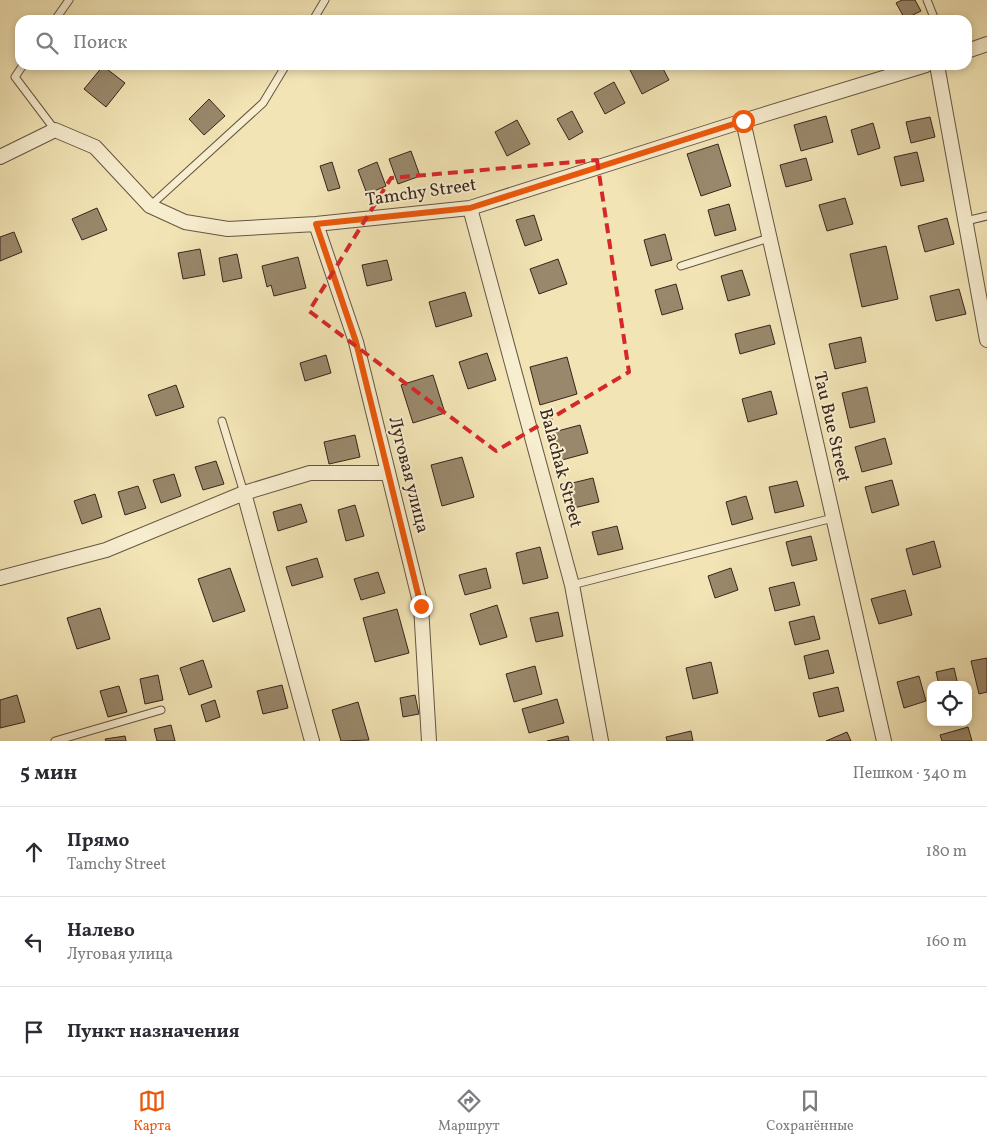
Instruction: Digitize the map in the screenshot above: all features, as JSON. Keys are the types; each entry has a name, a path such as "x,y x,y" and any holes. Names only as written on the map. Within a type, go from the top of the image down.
{"street":[{"path":"972,49 987,44"},
{"name":"Tamchy Street","path":"55,130 95,147 150,206 185,222 228,229 316,224 470,208 910,70"},
{"path":"938,70 987,340"},
{"name":"Tau Bue Street","path":"743,121 884,741"},
{"path":"0,156 55,130"},
{"name":"Balachak Street","path":"470,208 572,585 601,741"},
{"name":"Луговая улица","path":"316,224 356,342 421,606 429,741"},
{"path":"0,578 106,550 244,493 310,473 388,473"},
{"path":"244,493 312,741"}],"lane":[{"path":"58,15 69,0"},
{"path":"316,15 325,0"},
{"path":"926,0 933,15"},
{"path":"19,70 15,76 55,130"},
{"path":"150,206 263,103 283,70"},
{"path":"966,221 987,216"},
{"path":"681,266 769,238"},
{"path":"222,421 244,493"},
{"path":"572,585 833,518"},
{"path":"55,741 161,710"}],"highlighted area":[{"path":"597,160 629,372 496,451 309,311 391,178"}],"building":[{"path":"902,0 915,0 921,11 913,15 903,15 896,3"},
{"path":"100,70 108,70 125,83 106,107 84,89"},
{"path":"630,70 664,70 669,80 642,94"},
{"path":"614,82 625,103 605,114 594,93"},
{"path":"209,99 225,116 204,135 189,119"},
{"path":"572,111 583,132 569,140 557,119"},
{"path":"826,116 833,142 801,151 794,125"},
{"path":"930,117 935,137 911,143 906,122"},
{"path":"517,120 530,144 507,156 495,132"},
{"path":"873,123 880,148 858,155 851,130"},
{"path":"718,144 731,186 701,196 687,154"},
{"path":"411,151 420,176 398,184 389,159"},
{"path":"917,152 924,181 901,186 894,157"},
{"path":"806,158 812,180 786,187 780,165"},
{"path":"332,162 340,188 328,191 320,166"},
{"path":"377,162 386,186 367,194 358,170"},
{"path":"845,198 853,224 827,231 819,205"},
{"path":"729,204 736,230 715,236 708,210"},
{"path":"97,208 107,230 82,240 72,219"},
{"path":"534,215 542,240 525,246 516,220"},
{"path":"947,218 954,244 925,252 918,226"},
{"path":"14,232 22,252 0,261 0,237"},
{"path":"665,234 672,260 651,266 644,240"},
{"path":"886,246 898,299 862,307 850,254"},
{"path":"200,249 205,275 183,279 178,253"},
{"path":"237,254 242,278 223,282 219,258"},
{"path":"298,257 306,288 274,296 271,285 267,287 262,266"},
{"path":"558,259 567,284 539,294 530,269"},
{"path":"387,260 392,280 367,286 362,265"},
{"path":"742,270 750,295 728,301 721,276"},
{"path":"676,284 683,309 662,315 655,290"},
{"path":"959,289 966,314 936,321 930,296"},
{"path":"465,292 472,316 436,327 429,302"},
{"path":"770,325 775,344 740,354 735,334"},
{"path":"861,337 866,362 835,369 829,344"},
{"path":"487,353 496,380 468,389 459,362"},
{"path":"326,355 331,373 305,381 300,363"},
{"path":"567,357 577,394 540,405 530,367"},
{"path":"433,375 445,413 413,423 401,385"},
{"path":"176,385 184,407 156,416 148,395"},
{"path":"867,387 875,422 850,428 842,393"},
{"path":"771,391 777,414 748,422 742,399"},
{"path":"580,425 588,453 562,460 554,432"},
{"path":"355,435 360,457 329,464 324,442"},
{"path":"885,438 892,464 862,472 855,447"},
{"path":"462,457 474,497 442,506 431,465"},
{"path":"216,461 224,484 203,490 195,467"},
{"path":"174,474 181,496 161,503 153,480"},
{"path":"593,478 599,502 574,508 568,484"},
{"path":"892,480 899,505 872,513 865,487"},
{"path":"797,481 804,506 775,513 769,487"},
{"path":"138,486 146,508 125,515 118,492"},
{"path":"95,494 102,517 82,524 74,501"},
{"path":"746,496 753,519 732,525 726,502"},
{"path":"301,504 307,522 278,531 273,512"},
{"path":"355,505 364,536 346,541 338,510"},
{"path":"617,526 623,549 598,555 592,532"},
{"path":"811,536 817,560 792,566 786,542"},
{"path":"934,541 941,567 913,575 906,549"},
{"path":"540,547 548,578 523,584 516,553"},
{"path":"317,558 323,577 292,586 286,567"},
{"path":"230,568 245,611 213,622 198,579"},
{"path":"486,568 491,588 465,595 459,575"},
{"path":"731,568 738,590 715,598 708,576"},
{"path":"378,572 385,593 361,600 354,579"},
{"path":"794,582 800,605 775,611 769,588"},
{"path":"905,590 912,615 879,624 871,599"},
{"path":"497,605 507,637 480,645 470,614"},
{"path":"100,608 110,639 77,649 67,618"},
{"path":"397,609 409,653 375,662 363,618"},
{"path":"558,612 563,636 536,642 530,618"},
{"path":"814,616 820,639 795,645 789,622"},
{"path":"828,650 834,673 809,679 804,656"},
{"path":"987,658 987,692 979,694 971,661"},
{"path":"203,660 212,687 189,695 180,668"},
{"path":"711,662 718,693 693,699 686,668"},
{"path":"535,666 542,694 514,702 506,674"},
{"path":"954,668 957,681 938,681 936,672"},
{"path":"158,675 163,700 145,704 140,679"},
{"path":"919,676 926,701 904,708 897,682"},
{"path":"282,685 288,708 263,714 257,691"},
{"path":"119,686 127,712 108,717 100,691"},
{"path":"838,687 844,711 819,717 813,693"},
{"path":"17,695 25,722 0,728 0,700"},
{"path":"415,695 419,714 403,717 400,698"},
{"path":"557,699 564,723 529,733 522,709"},
{"path":"215,700 220,717 206,722 201,705"},
{"path":"358,702 369,740 341,741 332,710"},
{"path":"171,725 175,741 157,741 154,729"},
{"path":"968,727 972,741 942,741 940,735"},
{"path":"691,731 693,741 667,741 666,737"},
{"path":"847,732 851,741 826,741"},
{"path":"125,736 126,741 106,741 105,739"},
{"path":"568,736 569,741 547,741"}],"route":[{"path":"421,606 356,342 316,224 470,208 743,121"}]}
